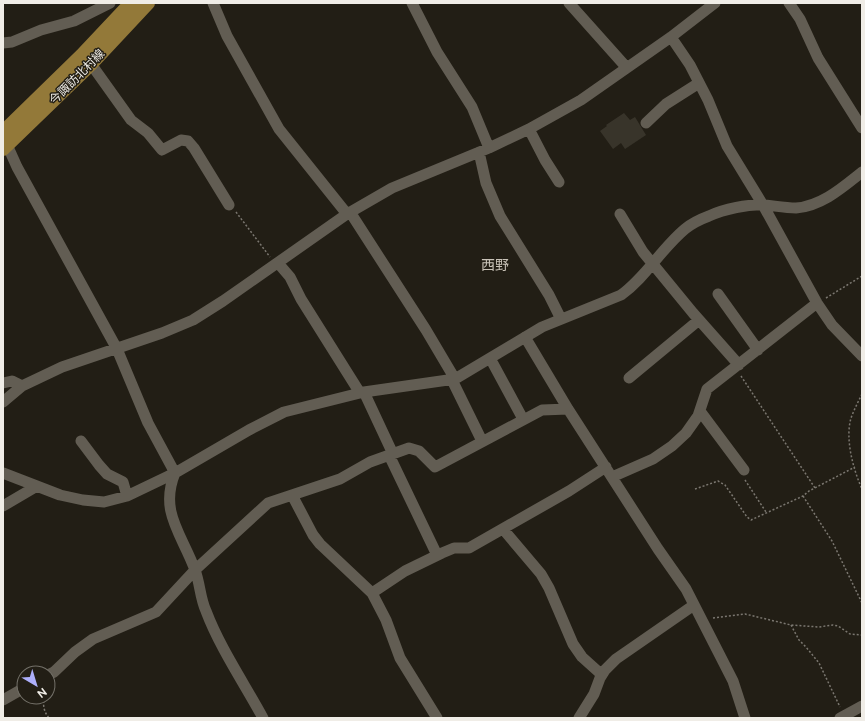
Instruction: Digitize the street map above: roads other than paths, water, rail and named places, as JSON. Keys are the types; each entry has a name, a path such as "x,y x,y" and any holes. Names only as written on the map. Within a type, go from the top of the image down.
{"main road":[{"name":"今諏訪北村線","path":"4,140 91,64 148,3"},
{"name":"今諏訪北村線","path":"4,140 66,71 120,5"}],"street":[{"path":"213,3 227,36 279,129 348,213 426,330 453,379 482,441"},
{"path":"412,3 437,52 472,107 484,150 486,183 500,216 549,294 561,319"},
{"path":"569,3 627,68"},
{"path":"790,3 800,18 818,58 862,128"},
{"path":"3,402 22,386 62,367 162,333 193,320 277,264 348,213 392,188 484,150 529,129 581,100 671,37 712,4"},
{"path":"3,43 12,42 41,30 74,21 120,5"},
{"path":"671,37 680,49 708,100 727,146 763,205 817,303 832,326 861,357"},
{"path":"91,64 131,120 148,133 162,150 181,140 188,141 194,148 229,205"},
{"path":"646,123 666,104 699,83"},
{"path":"529,129 545,160 559,182"},
{"path":"4,140 17,167 117,349 148,423 175,472 170,485 169,500 171,512 195,570 205,610 213,629 263,718"},
{"path":"3,473 60,496 104,502 126,496 175,472 284,412 362,393 453,379 542,327 622,295 633,287 668,245 686,228 710,215 744,206 763,205 796,208 811,205 839,190 862,172"},
{"path":"620,214 643,252 738,366"},
{"path":"277,264 290,277 301,299 362,393 437,556"},
{"path":"718,294 758,350"},
{"path":"612,477 653,459 672,446 686,433 698,416 707,389 817,303"},
{"path":"629,378 699,320"},
{"path":"525,337 568,409 686,590 733,681 745,718"},
{"path":"490,358 523,420"},
{"path":"3,383 12,381 22,386"},
{"path":"56,670 75,652 93,639 156,612 195,570 268,503 340,479 370,462 409,448 419,451 436,467 542,410 568,409"},
{"path":"700,411 744,470"},
{"path":"81,441 99,466 107,474 123,482 126,496"},
{"path":"372,593 405,571 454,548 469,548 570,491 606,467"},
{"path":"3,506 37,486"},
{"path":"292,495 320,544 372,593 386,620 400,658 437,718"},
{"path":"503,529 541,574 549,588 573,644 582,657 602,675"},
{"path":"579,718 594,694 605,670 616,659 694,605"},
{"path":"3,700 16,693"},
{"path":"842,717 862,706"}],"district":[{"name":"西野","path":"495,265"}]}
